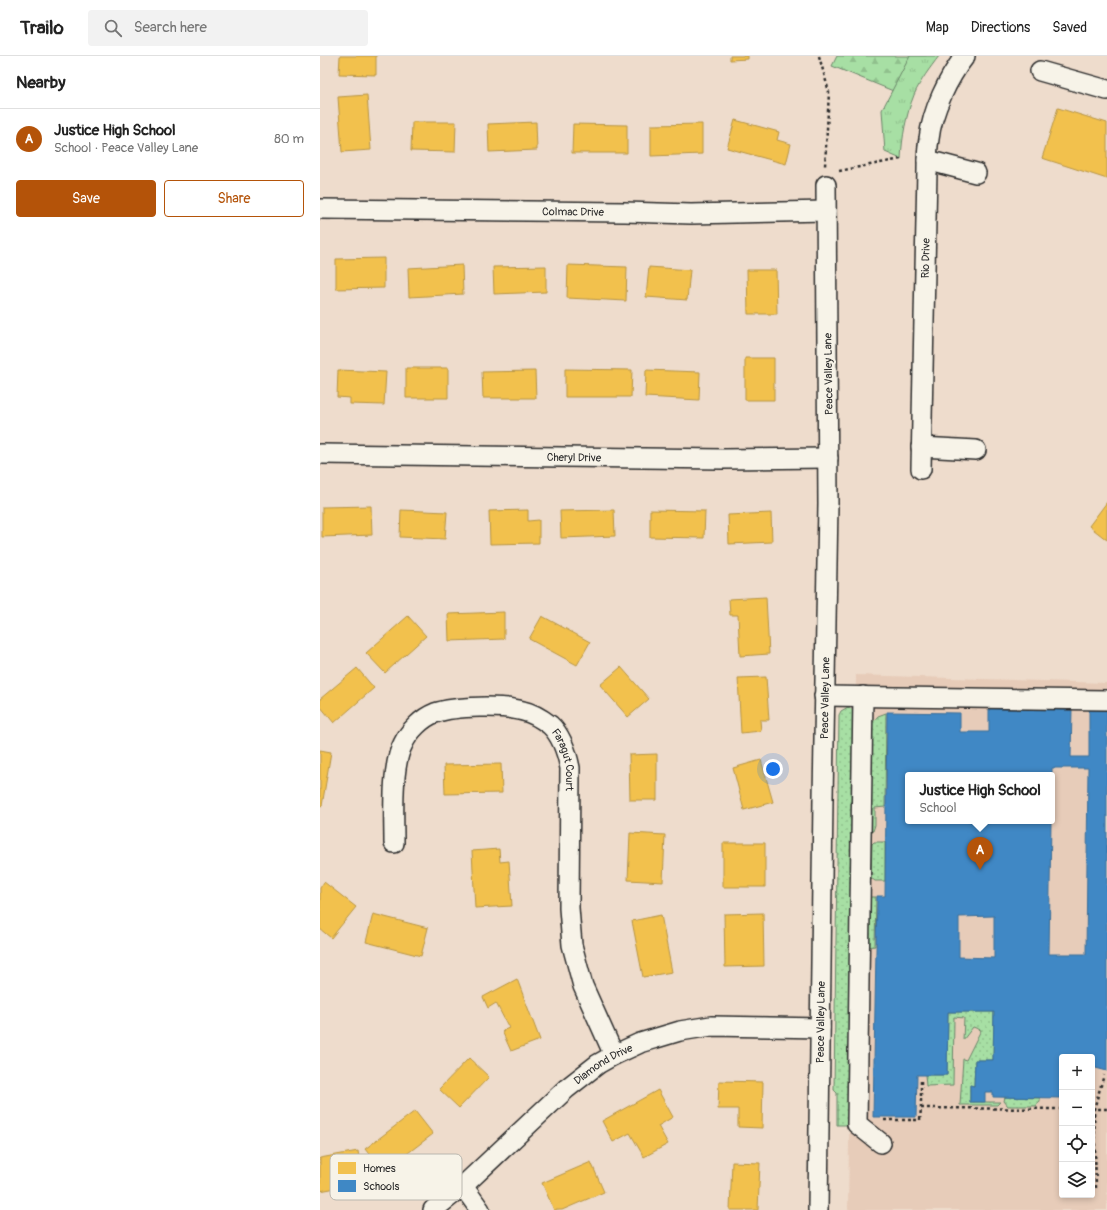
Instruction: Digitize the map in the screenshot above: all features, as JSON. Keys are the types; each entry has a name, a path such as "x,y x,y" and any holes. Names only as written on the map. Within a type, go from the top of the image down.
{"street":[{"name":"Rio Drive","path":"921,469 929,138 933,119 944,90 965,56"},
{"path":"1040,71 1107,90"},
{"path":"928,160 976,173"},
{"name":"Peace Valley Lane","path":"818,1210 828,458 826,211 828,177"},
{"name":"Colmac Drive","path":"320,210 625,212 691,214 826,211"},
{"path":"921,447 976,450"},
{"name":"Cheryl Drive","path":"320,454 723,459 828,458"},
{"path":"824,696 1107,700"},
{"path":"863,696 857,1124 882,1143"},
{"name":"Faragut Court","path":"394,843 394,785 398,754 403,743 422,720 436,713 459,708 499,708 522,710 536,715 551,726 559,736 568,753 570,768 569,908 572,945 583,986 614,1055"},
{"name":"Diamond Drive","path":"463,1186 566,1090 598,1064 640,1043 680,1031 711,1026 820,1028"},
{"path":"463,1186 480,1210"},
{"name":"Diamond Drive","path":"433,1210 446,1200"}],"path":[{"path":"819,56 829,92 828,177 901,159"},
{"path":"1095,1103 1104,1075"},
{"path":"857,1124 866,1120 920,1120 921,1080"},
{"path":"921,1108 1059,1109"},
{"path":"1095,1109 1107,1109"},
{"path":"1094,1126 1096,1188"}],"shaded area":[{"path":"856,675 1107,683 1107,1210 848,1210"}],"green space":[{"path":"837,56 926,56 903,95 832,66"},
{"path":"910,56 939,56 922,80 914,95 905,127 901,159 885,152 882,110"},
{"path":"848,707 853,710 855,714 849,1125 837,1125 837,1093 834,1090 839,715 841,711"},
{"path":"886,713 885,807 875,808 875,825 873,831 869,831 872,723 878,716"},
{"path":"874,842 885,842 885,881 875,881 871,878 872,844"},
{"path":"867,897 876,897 875,946 867,947"},
{"path":"948,1012 994,1012 993,1060 975,1060 974,1086 970,1085 970,1102 1000,1102 997,1105 960,1105 963,1059 966,1060 981,1030 973,1027 963,1040 964,1018 954,1017 953,1085 926,1086 925,1075 947,1075"},
{"path":"1005,1097 1040,1098 1040,1101 1036,1106 1008,1106 1004,1101"}],"building: Homes":[{"path":"340,56 376,56 376,75 339,74"},
{"path":"730,56 748,56 748,59 730,60"},
{"path":"367,95 371,150 342,152 338,97"},
{"path":"1058,108 1107,123 1107,179 1042,158"},
{"path":"735,120 779,132 777,140 791,144 786,164 727,148"},
{"path":"412,122 456,122 455,152 411,151"},
{"path":"536,122 537,150 489,152 488,124"},
{"path":"573,124 627,125 627,153 572,153"},
{"path":"702,124 702,154 651,156 651,125"},
{"path":"384,258 384,288 336,289 336,259"},
{"path":"462,265 463,294 409,297 408,268"},
{"path":"568,265 627,267 626,301 567,298"},
{"path":"546,266 546,292 494,294 493,267"},
{"path":"649,267 690,270 687,300 646,297"},
{"path":"747,270 776,270 777,314 748,314"},
{"path":"745,358 774,358 774,400 745,400"},
{"path":"406,368 448,368 448,398 406,398"},
{"path":"565,369 632,370 631,397 565,397"},
{"path":"338,370 386,372 384,405 350,404 350,398 337,397"},
{"path":"646,370 700,372 699,400 645,397"},
{"path":"535,371 536,398 483,398 482,372"},
{"path":"1107,502 1107,540 1089,526"},
{"path":"371,506 372,535 322,537 322,507"},
{"path":"401,510 447,512 445,539 400,537"},
{"path":"528,510 528,521 539,520 539,543 490,544 489,511"},
{"path":"614,510 615,536 561,538 560,511"},
{"path":"650,510 705,511 704,538 650,537"},
{"path":"771,513 772,542 729,544 728,515"},
{"path":"766,597 769,654 740,656 738,615 730,615 729,599"},
{"path":"504,612 504,639 449,641 448,614"},
{"path":"408,616 426,636 385,673 366,653"},
{"path":"542,616 590,642 577,665 529,639"},
{"path":"621,667 649,699 628,717 600,685"},
{"path":"357,668 374,688 334,723 320,706 320,699"},
{"path":"766,677 769,720 760,720 761,731 741,733 738,678"},
{"path":"320,750 331,752 322,806 320,805"},
{"path":"657,754 657,800 630,800 629,755"},
{"path":"761,760 773,802 744,810 733,768"},
{"path":"501,764 502,793 445,794 444,765"},
{"path":"630,833 665,835 663,882 628,880"},
{"path":"723,843 765,843 765,887 723,887"},
{"path":"499,849 500,862 509,861 512,906 475,908 472,851"},
{"path":"324,882 356,907 331,938 320,929 320,888"},
{"path":"763,913 764,966 725,967 724,914"},
{"path":"373,914 428,928 421,956 366,942"},
{"path":"661,915 672,972 643,977 632,921"},
{"path":"517,979 540,1040 511,1051 502,1031 509,1028 496,1003 488,1008 483,997"},
{"path":"469,1058 489,1077 459,1108 439,1089"},
{"path":"719,1081 763,1082 762,1128 738,1127 738,1109 718,1109"},
{"path":"658,1090 673,1117 658,1126 668,1144 644,1157 630,1133 613,1142 602,1121"},
{"path":"415,1111 433,1134 407,1154 369,1154 365,1149"},
{"path":"358,1151 358,1154 342,1154"},
{"path":"330,1156 330,1189 320,1191 320,1158"},
{"path":"591,1162 604,1192 562,1210 554,1210 542,1183"},
{"path":"732,1162 760,1163 758,1210 730,1210"}],"building: Schools":[{"path":"989,707 1072,709 1071,757 1089,757 1089,709 1107,710 1107,1071 1095,1068 1095,1054 1059,1054 1059,1098 993,1097 993,1092 985,1092 985,1102 970,1102 970,1085 974,1086 975,1060 993,1060 994,1012 948,1012 947,1075 917,1075 916,1117 873,1117 877,896 885,896 887,712 960,713 960,732 989,732","holes":["1052,768 1088,768 1086,954 1049,954 1051,824 905,824 905,772 1052,772","994,916 994,958 959,957 959,917"]}],"place":[{"name":"Justice High School","path":"980,870"}]}
